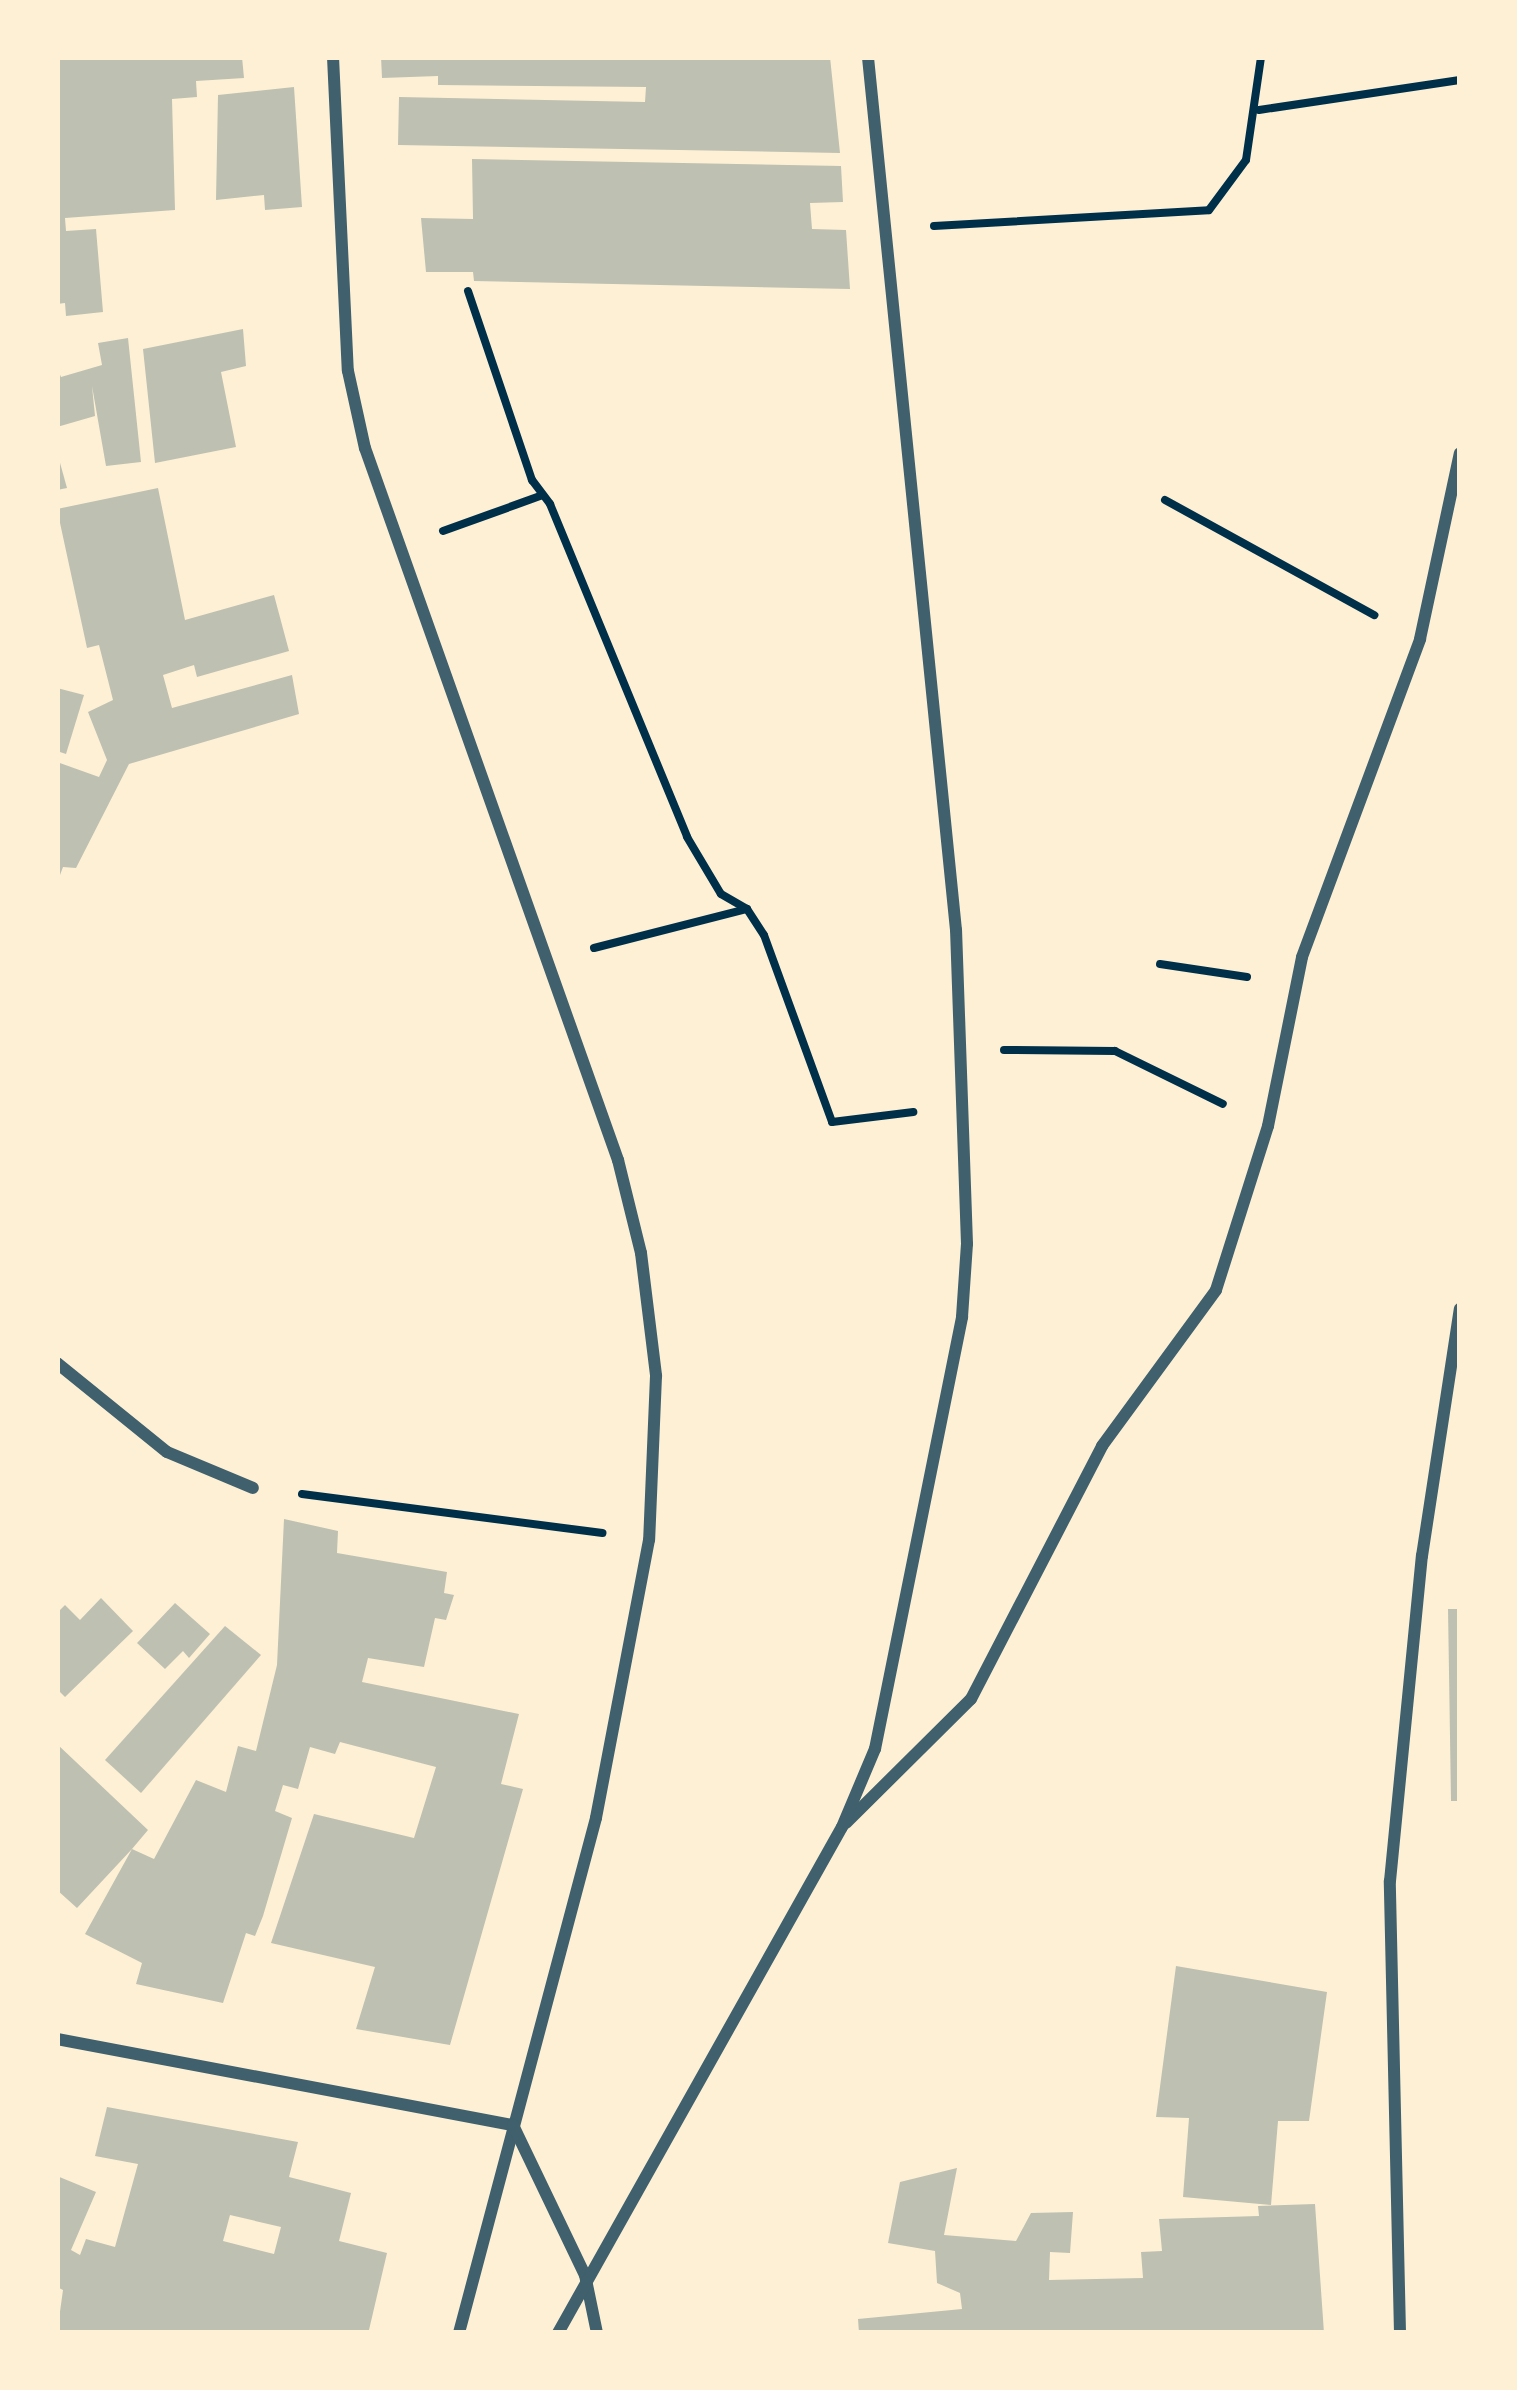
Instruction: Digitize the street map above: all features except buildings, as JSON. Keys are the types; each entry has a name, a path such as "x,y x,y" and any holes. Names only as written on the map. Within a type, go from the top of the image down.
{"street":[{"path":"332,57 348,371 399,552 539,956 618,1160 641,1253 656,1376 650,1540 596,1818 459,2333"},
{"path":"558,2333 585,2275 842,1827 875,1749 962,1317 961,1050 890,227 868,57"},
{"path":"842,1827 970,1699 1102,1446 1216,1289 1268,1126 1296,985 1420,639 1460,453"},
{"path":"1400,2333 1390,1881 1422,1556 1460,1310"},
{"path":"57,1363 167,1452 253,1488"},
{"path":"57,2038 513,2125"},
{"path":"513,2125 585,2275 597,2333"}],"path":[{"path":"890,227 1209,210 1246,160 1259,110 1262,57"},
{"path":"1259,110 1460,80"},
{"path":"468,291 543,495 687,837 721,894 747,909 764,934 832,1122 962,1102"},
{"path":"399,552 486,510 543,495"},
{"path":"1165,500 1420,639"},
{"path":"539,956 652,940 747,909"},
{"path":"1160,964 1296,985"},
{"path":"961,1050 1115,1051 1268,1126"},
{"path":"253,1488 650,1540"}]}
